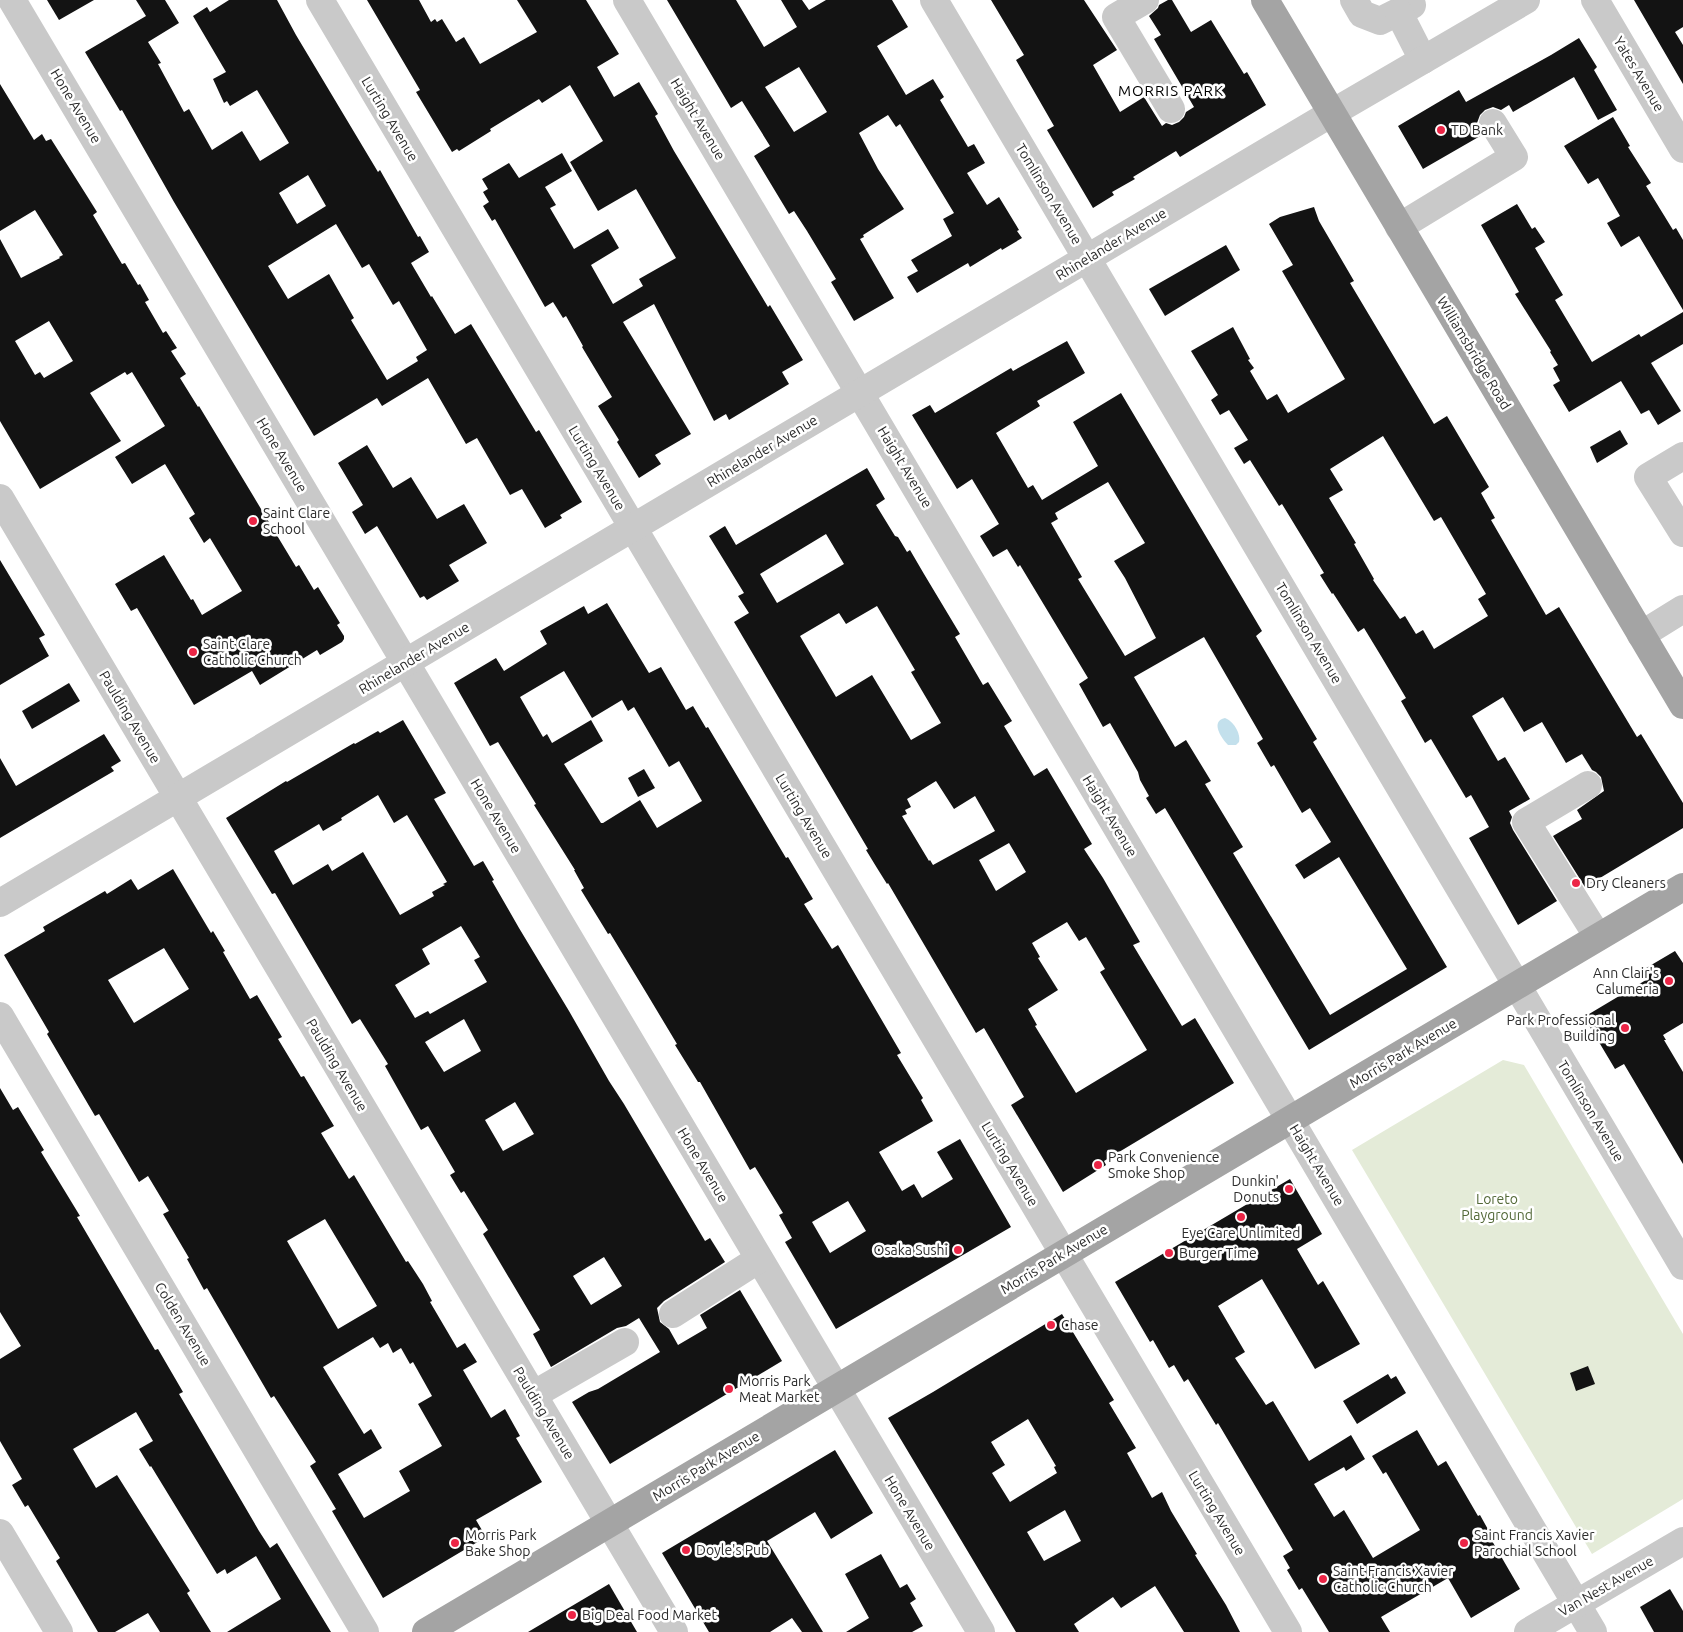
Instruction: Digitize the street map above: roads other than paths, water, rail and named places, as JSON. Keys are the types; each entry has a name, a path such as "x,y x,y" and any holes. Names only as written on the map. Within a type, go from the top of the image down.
{"main road":[{"name":"Williamsbridge Road","path":"1265,0 1683,705"},
{"name":"Morris Park Avenue","path":"426,1632 1683,887"}],"street":[{"name":"Hone Avenue","path":"12,0 981,1632"},
{"name":"Lurting Avenue","path":"320,0 1288,1632"},
{"name":"Haight Avenue","path":"627,0 1593,1632"},
{"name":"Tomlinson Avenue","path":"934,0 1683,1266"},
{"path":"1145,0 1116,17 1171,109"},
{"path":"1354,0 1362,14 1380,21 1404,6 1423,60"},
{"name":"Rhinelander Avenue","path":"0,903 1332,113 1526,0"},
{"name":"Yates Avenue","path":"1595,0 1683,149"},
{"path":"1400,227 1514,157 1493,123"},
{"path":"1683,456 1648,477 1683,533"},
{"name":"Paulding Avenue","path":"0,498 674,1632"},
{"path":"1641,635 1683,610"},
{"path":"1588,785 1526,822 1598,937"},
{"name":"Colden Avenue","path":"0,1016 366,1632"},
{"path":"673,1314 759,1260"},
{"path":"533,1395 625,1342"},
{"path":"0,1533 59,1632"},
{"name":"Van Nest Avenue","path":"1528,1632 1683,1541"}],"water":[{"path":"1225,718 1238,731 1239,742 1236,745 1228,745 1218,730 1218,722"}],"place":[{"name":"TD Bank","path":"1441,130"},
{"name":"Saint Clare School","path":"253,521"},
{"name":"Saint Clare Catholic Church","path":"193,652"},
{"name":"Dry Cleaners","path":"1576,883"},
{"name":"Ann Clair's Calumeria","path":"1669,981"},
{"name":"Park Professional Building","path":"1625,1028"},
{"name":"Park Convenience Smoke Shop","path":"1098,1165"},
{"name":"Dunkin' Donuts","path":"1289,1189"},
{"name":"Eye Care Unlimited","path":"1241,1217"},
{"name":"Osaka Sushi","path":"958,1250"},
{"name":"Burger Time","path":"1169,1253"},
{"name":"Chase","path":"1051,1325"},
{"name":"Morris Park Meat Market","path":"729,1389"},
{"name":"Morris Park Bake Shop","path":"455,1543"},
{"name":"Saint Francis Xavier Parochial School","path":"1464,1543"},
{"name":"Doyle's Pub","path":"686,1550"},
{"name":"Saint Francis Xavier Catholic Church","path":"1323,1579"},
{"name":"Big Deal Food Market","path":"572,1615"}],"district":[{"name":"MORRIS PARK","path":"1171,91"}],"park label":[{"name":"Loreto Playground","path":"1497,1208"}]}
